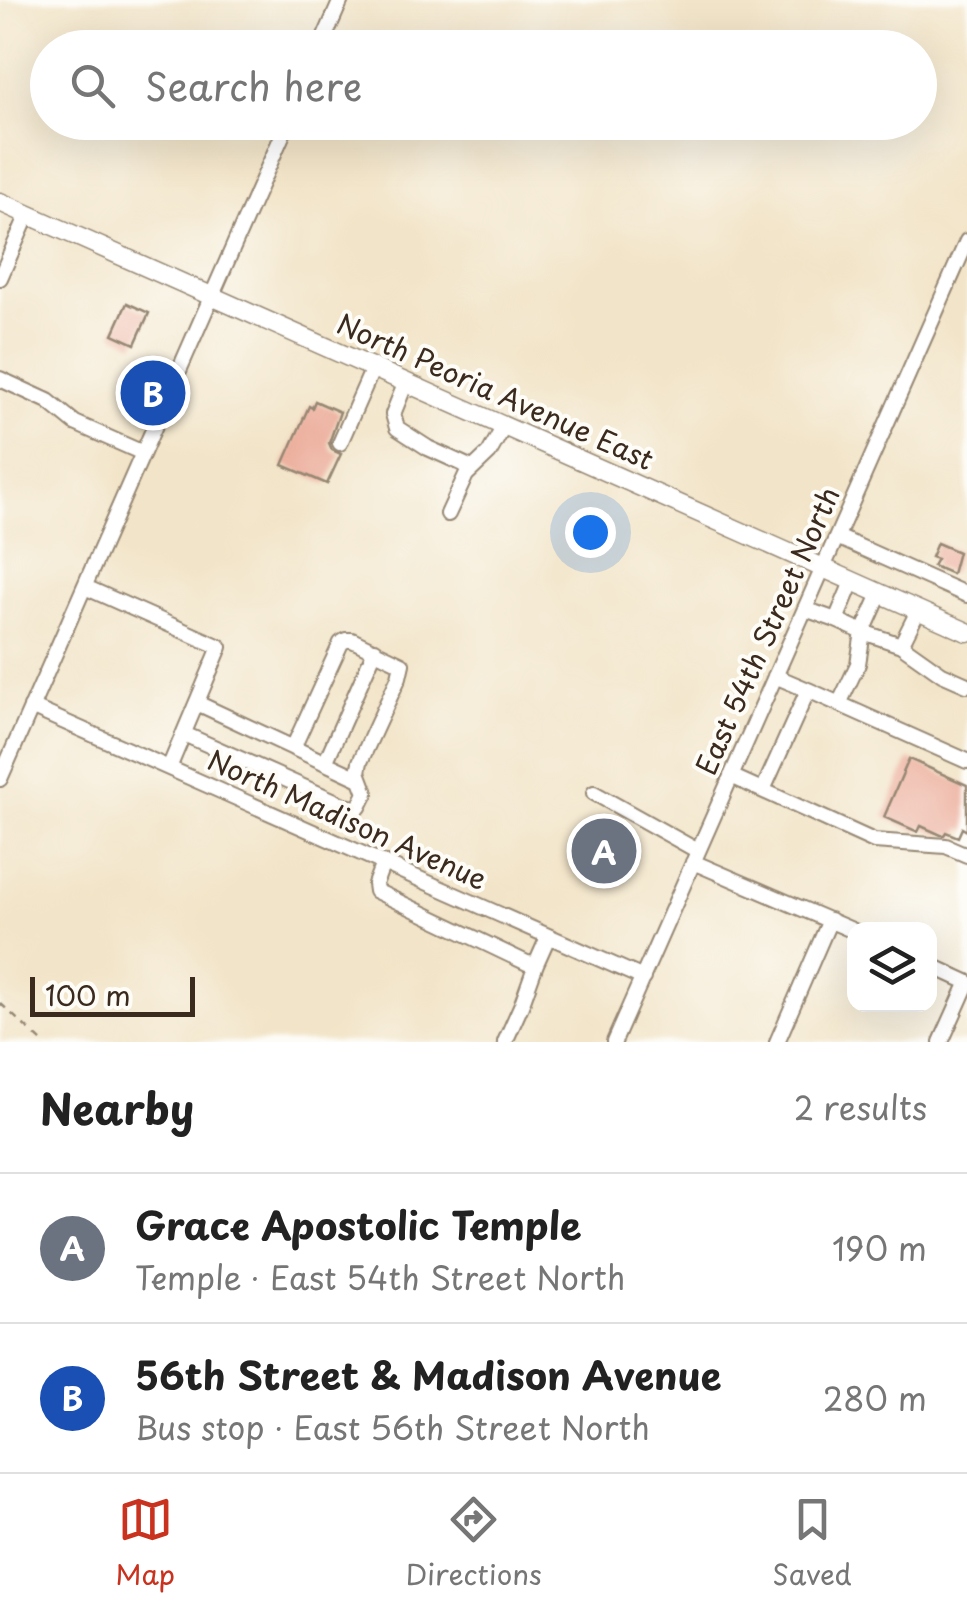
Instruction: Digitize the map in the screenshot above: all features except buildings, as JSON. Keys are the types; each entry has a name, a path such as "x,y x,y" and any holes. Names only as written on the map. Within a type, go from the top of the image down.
{"main road":[{"name":"North Peoria Avenue East","path":"0,202 967,632"}],"street":[{"path":"328,30 341,0"},
{"path":"0,779 280,140"},
{"path":"2,267 28,214"},
{"name":"East 54th Street North","path":"614,1042 967,241"},
{"path":"340,444 373,368"},
{"path":"0,379 48,401 74,423 143,453"},
{"path":"406,382 393,414 397,428 428,448 472,468"},
{"path":"448,514 463,481 489,453 504,426"},
{"path":"837,537 967,595"},
{"path":"836,620 852,582"},
{"path":"85,586 220,647 169,768"},
{"path":"840,704 858,664 864,632 880,594"},
{"path":"805,608 900,645 942,674 967,685"},
{"path":"900,645 918,611"},
{"path":"184,734 353,808 359,807 366,793 358,772 360,762 402,664 352,640 342,643 294,748"},
{"path":"325,763 375,650"},
{"path":"775,676 967,761"},
{"path":"763,790 808,690"},
{"path":"197,702 360,779"},
{"name":"North Madison Avenue","path":"31,707 642,978"},
{"path":"731,776 874,841 946,846 967,855"},
{"path":"594,792 696,856 847,928"},
{"path":"383,863 376,891 536,964"},
{"path":"777,1042 830,920"},
{"path":"504,1042 548,936"},
{"path":"937,968 967,983 940,1042"}],"path":[{"path":"0,1003 42,1042"}],"place":[{"name":"56th Street & Madison Avenue","path":"153,393"},
{"name":"Grace Apostolic Temple","path":"604,851"}]}
